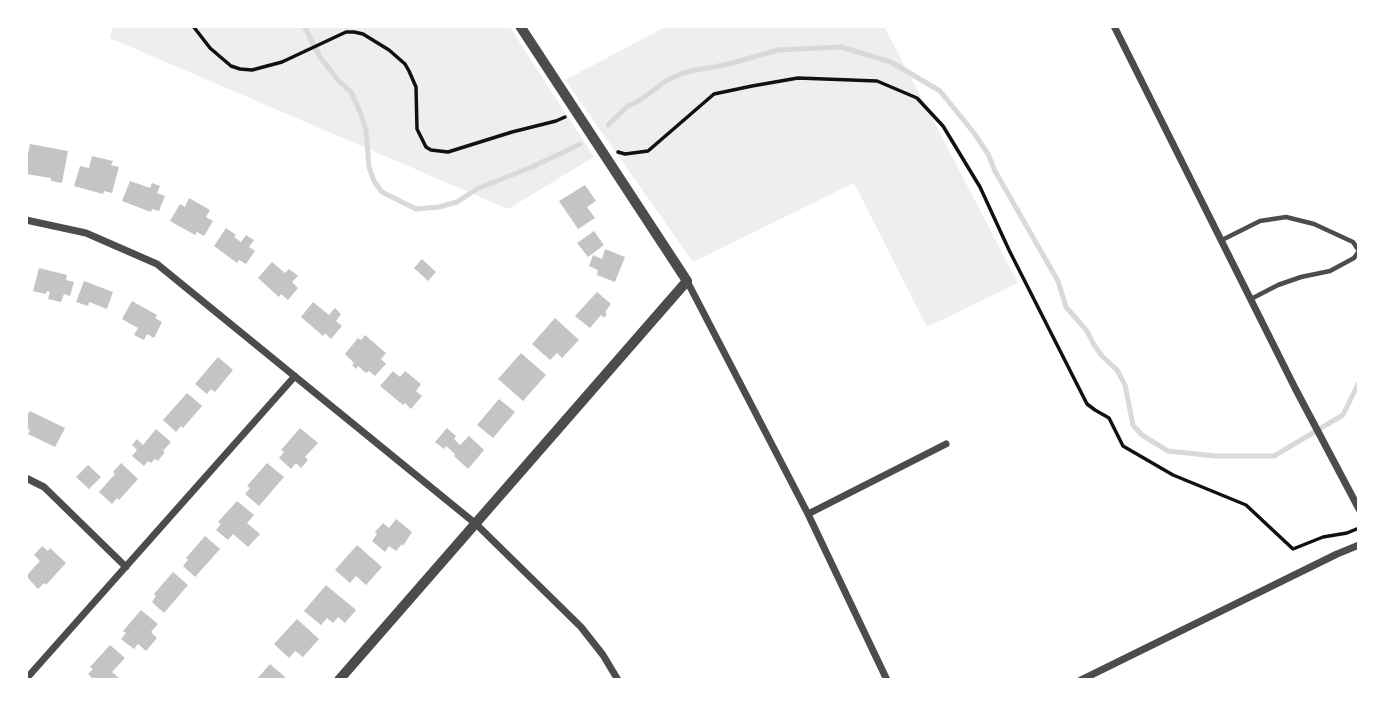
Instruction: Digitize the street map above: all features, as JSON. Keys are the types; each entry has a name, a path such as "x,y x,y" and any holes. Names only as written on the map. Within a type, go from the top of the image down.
{"street":[{"path":"520,26 687,281 808,514 887,680"},
{"path":"1114,26 1295,388 1359,509"},
{"path":"26,220 86,233 157,264 475,524 580,627 603,654 618,680"},
{"path":"339,680 687,281"},
{"path":"26,679 295,376"},
{"path":"808,514 946,444"},
{"path":"26,478 44,487 126,567"},
{"path":"1081,680 1359,545"}],"lane":[{"path":"1221,240 1260,222 1286,217 1314,224 1353,242 1359,251 1354,258 1330,271 1278,285 1251,299"}],"path":[{"path":"193,26 210,48 224,60 240,69 251,70 266,67 346,32 363,34 405,64 414,79 415,121 418,134 430,150 448,152 569,116"},
{"path":"611,142 618,153 648,151 715,94 798,78 877,80 917,98 943,126 980,187 1087,404 1109,418 1123,446 1183,480 1246,505 1293,549 1322,537 1359,528"}],"shaded area":[{"path":"113,26 509,26 594,157 508,209 110,38"},
{"path":"667,26 884,26 1018,283 927,327 854,183 693,262 565,80"}],"building":[{"path":"30,144 68,151 62,183 51,181 51,178 26,174"},
{"path":"92,156 113,161 111,165 119,167 112,193 104,191 103,194 74,186 80,166 89,168"},
{"path":"130,181 150,188 152,183 160,186 157,193 165,196 159,211 152,209 151,212 122,201"},
{"path":"585,185 596,201 587,207 595,218 578,229 559,201"},
{"path":"189,198 210,210 206,217 213,221 204,236 197,232 195,235 170,221 180,204 185,207"},
{"path":"226,228 241,242 246,235 254,240 249,247 255,251 246,264 239,260 237,263 214,246"},
{"path":"594,231 604,245 588,257 577,243"},
{"path":"605,249 625,257 615,282 597,275 598,270 589,266 593,255 602,259"},
{"path":"422,259 436,272 428,281 414,268"},
{"path":"272,262 285,273 289,269 298,276 292,282 298,288 288,300 281,294 279,297 258,278"},
{"path":"39,268 67,275 66,280 74,282 70,296 64,294 61,302 48,299 50,292 47,291 46,294 33,291"},
{"path":"84,281 113,292 107,309 89,302 88,306 76,302"},
{"path":"597,292 611,304 604,318 601,315 590,328 575,316"},
{"path":"132,301 157,315 155,318 162,322 154,338 147,334 144,340 134,335 138,328 122,319"},
{"path":"313,302 329,315 335,308 341,314 336,321 342,326 331,339 325,333 323,336 301,317"},
{"path":"555,318 579,340 562,358 557,353 550,360 532,344"},
{"path":"365,335 386,353 381,359 386,364 375,376 358,366 356,369 345,354 358,338 361,340"},
{"path":"521,353 546,375 523,401 498,379"},
{"path":"218,357 233,370 215,392 211,389 207,394 195,384"},
{"path":"393,371 400,377 405,371 421,384 416,391 422,396 411,409 380,386"},
{"path":"187,393 202,406 183,428 181,426 176,432 163,420"},
{"path":"499,399 515,412 493,438 477,425"},
{"path":"30,411 65,428 55,447 28,434 30,430 26,428 26,417"},
{"path":"300,428 318,443 305,457 308,460 301,468 296,463 291,469 279,458 284,452 281,450"},
{"path":"447,428 456,436 454,439 460,445 469,436 484,450 468,469 446,446 444,449 435,442"},
{"path":"156,429 171,442 158,461 148,461 144,466 132,456 137,450 132,445 137,439 143,445"},
{"path":"121,463 138,479 112,504 99,492"},
{"path":"267,463 284,477 259,506 245,494 250,488 247,486"},
{"path":"88,465 101,477 89,489 76,477"},
{"path":"237,501 254,515 247,523 260,534 248,547 233,534 228,540 216,530 221,524 218,522"},
{"path":"396,519 412,532 403,546 402,544 396,551 389,546 385,552 372,541 377,534 375,532 383,523 389,528"},
{"path":"205,536 220,549 195,577 183,566 188,560 186,558"},
{"path":"357,545 382,567 366,585 356,576 350,583 335,570"},
{"path":"42,546 48,551 50,548 66,563 46,585 44,583 38,589 26,576 40,561 34,555"},
{"path":"173,572 188,585 164,613 152,602 156,596 154,594"},
{"path":"326,585 356,610 345,623 338,617 333,623 327,618 321,625 304,611"},
{"path":"141,610 158,624 151,632 157,638 146,651 138,644 134,649 121,639 126,633 123,631"},
{"path":"297,619 319,639 303,657 295,651 289,658 274,644"},
{"path":"110,645 125,658 112,672 119,678 94,680 88,674 93,669 90,667"},
{"path":"270,664 285,677 283,680 256,680"}],"waterway":[{"path":"304,26 320,57 351,92 366,130 369,167 374,181 382,192 416,209 457,202 477,189 580,144"},
{"path":"608,125 628,106 667,80 686,72 729,64 778,50 841,47 891,62 940,91 974,133 1058,281 1066,307 1087,331 1103,357 1117,370 1125,385 1133,425 1142,435 1168,451 1215,456 1274,456 1343,415 1359,382"}]}
